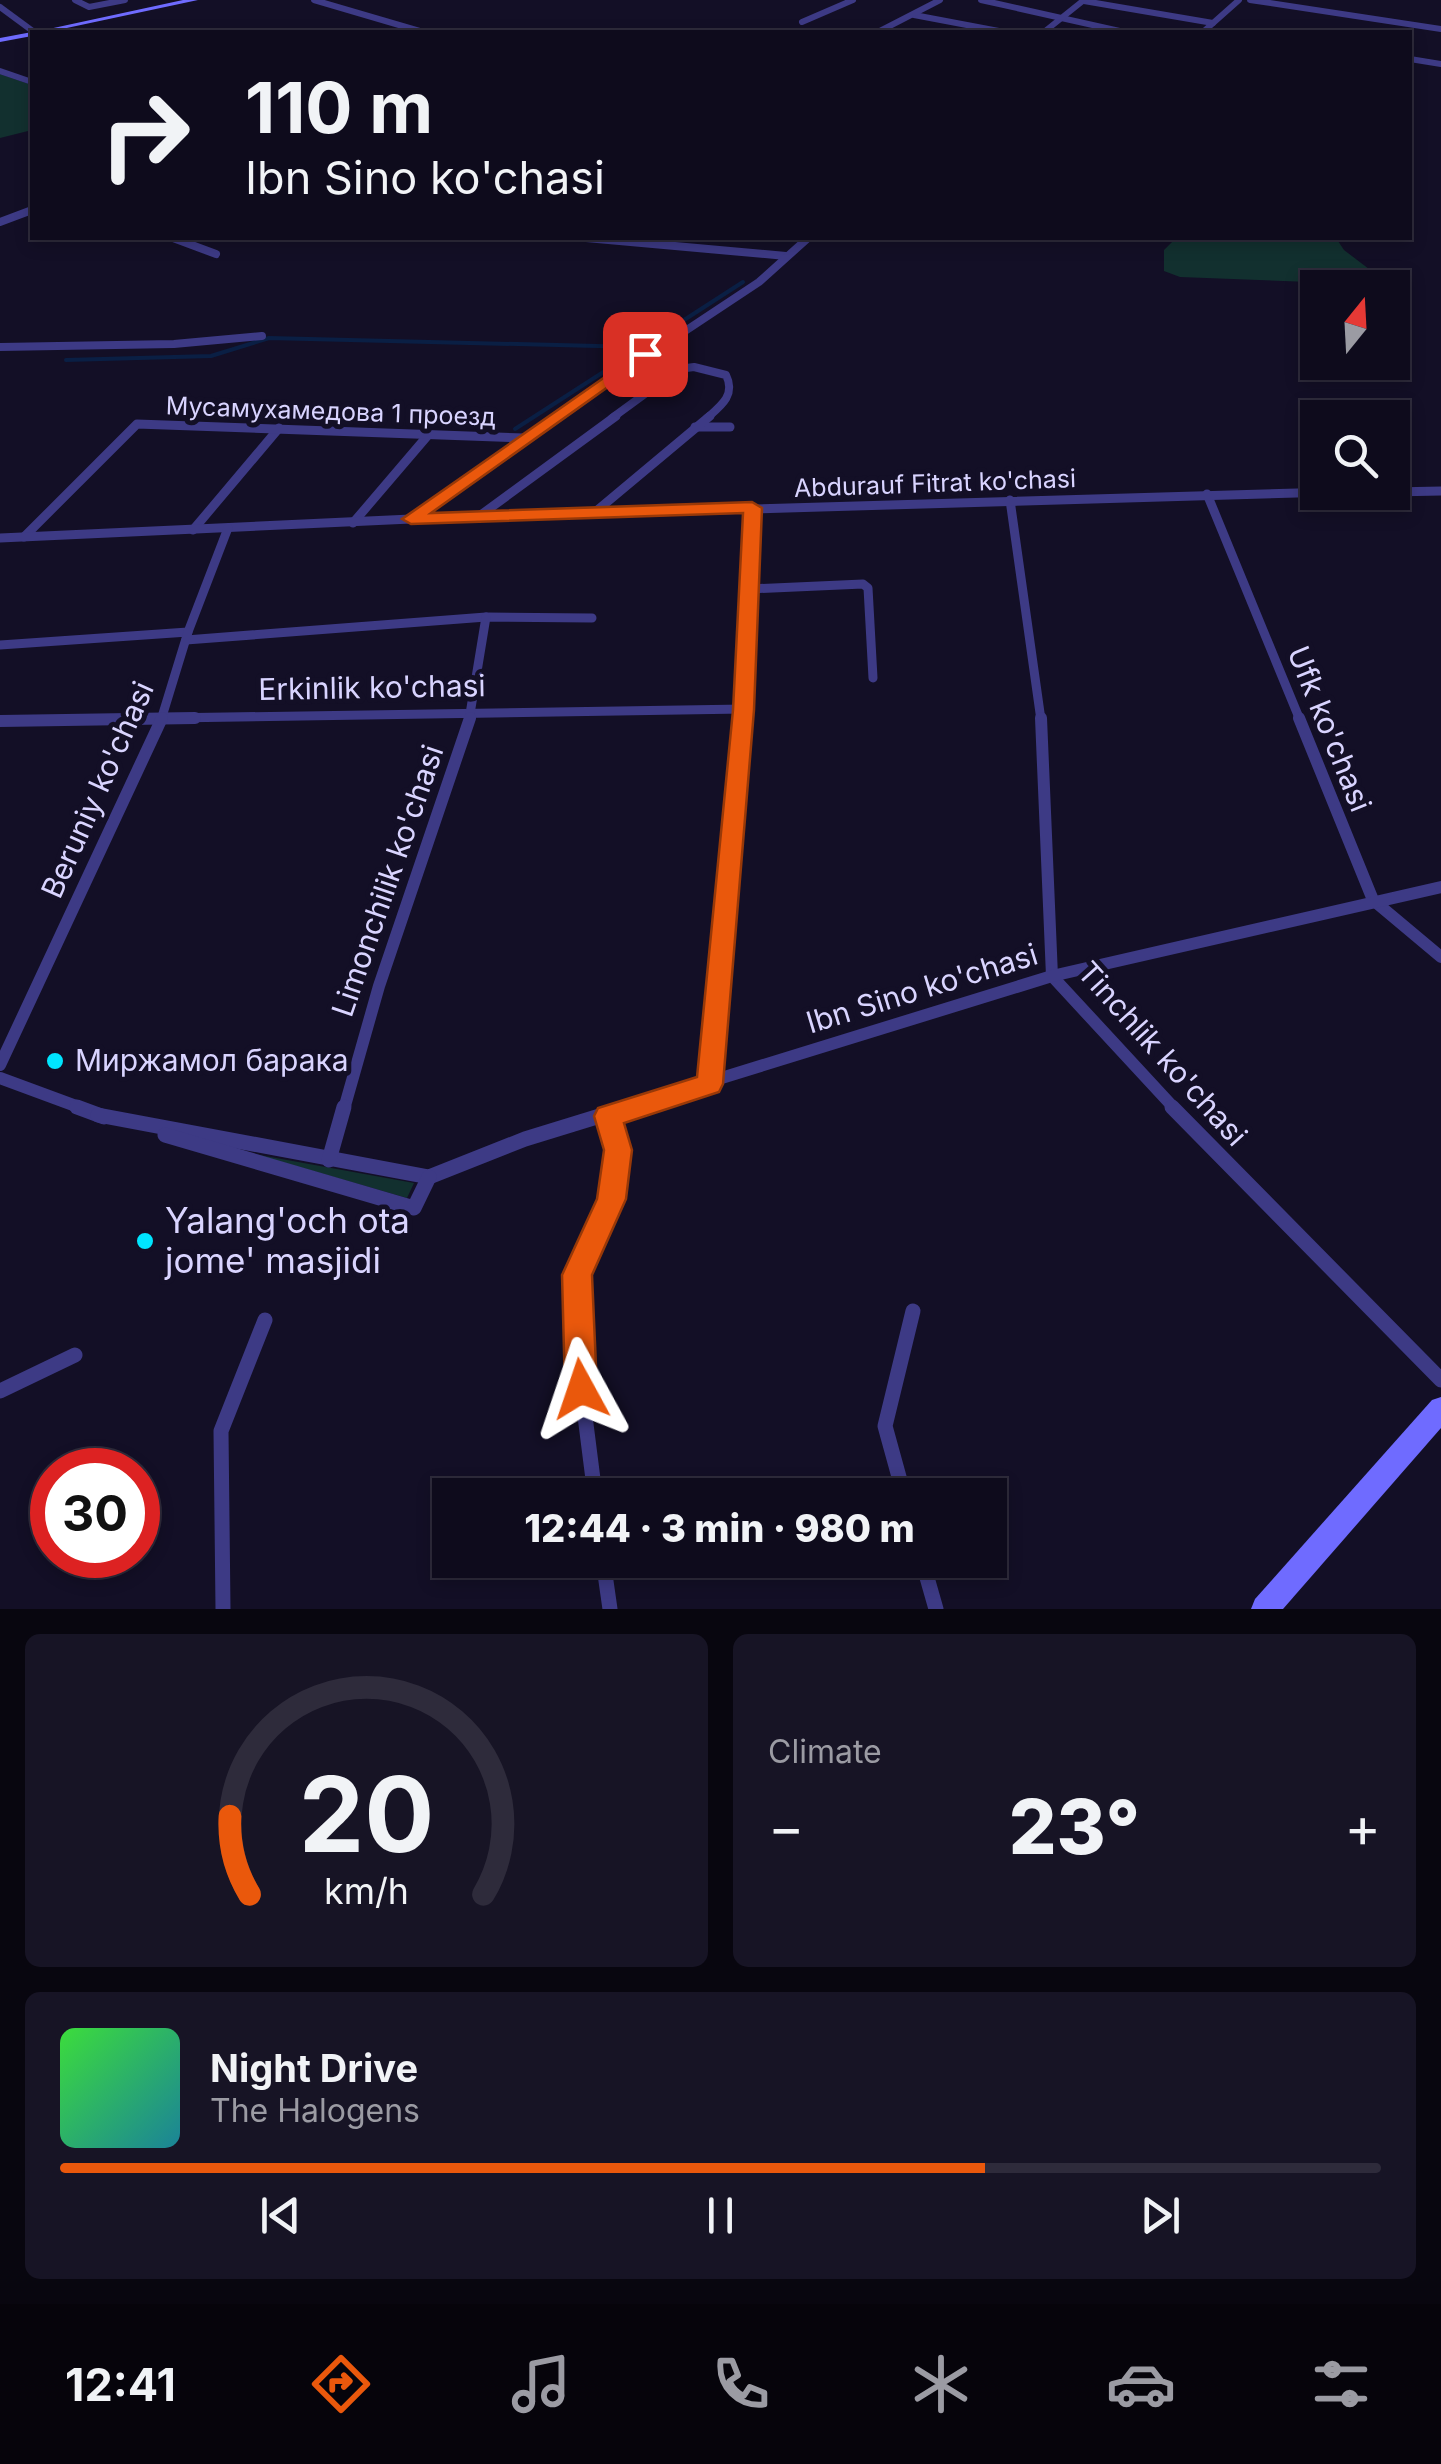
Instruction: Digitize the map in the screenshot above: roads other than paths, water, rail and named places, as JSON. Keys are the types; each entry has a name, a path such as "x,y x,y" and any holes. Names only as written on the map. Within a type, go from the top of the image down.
{"main road":[{"path":"50,30 194,0"},
{"path":"0,40 30,34"},
{"path":"1265,1609 1441,1409"},
{"path":"1277,1609 1441,1426"}],"street":[{"path":"75,0 89,8 124,0 144,11"},
{"path":"314,0 415,30"},
{"path":"802,22 853,0"},
{"path":"882,30 940,0"},
{"path":"982,0 1114,30"},
{"path":"1047,30 1084,0 1213,24"},
{"path":"1206,30 1240,0"},
{"path":"1250,0 1441,29"},
{"path":"0,7 31,30"},
{"path":"914,15 993,30"},
{"path":"1412,59 1441,64"},
{"path":"0,71 30,81"},
{"path":"0,222 30,211"},
{"path":"179,240 216,254"},
{"path":"193,245 205,240"},
{"path":"608,240 786,256"},
{"path":"411,519 645,354 759,282 806,240"},
{"path":"0,347 174,344 262,336"},
{"path":"478,517 685,368 729,379 726,402 594,513"},
{"name":"Мусамухамедова 1 проезд","path":"24,537 137,424 524,438"},
{"path":"696,427 730,426"},
{"path":"193,530 278,428"},
{"path":"352,522 429,434"},
{"path":"1410,492 1441,491"},
{"name":"Abdurauf Fitrat ko'chasi","path":"0,538 411,519 1300,493"},
{"name":"Ufk ko'chasi","path":"1207,494 1373,900 1441,957"},
{"name":"Tinchlik ko'chasi","path":"1010,500 1041,709 1052,976 1221,1160 1441,1380"},
{"path":"710,1084 744,710 752,508"},
{"name":"Beruniy ko'chasi","path":"0,1065 164,716 187,636 228,528"},
{"path":"749,588 863,584 868,588 873,678"},
{"path":"0,645 486,616 592,618"},
{"name":"Limonchilik ko'chasi","path":"329,1160 379,986 472,712 486,616"},
{"name":"Erkinlik ko'chasi","path":"0,721 744,710"},
{"name":"Ibn Sino ko'chasi","path":"98,1115 429,1177 525,1139 1052,976 1441,887"},
{"name":"Ibn Sino ko'chasi","path":"0,1078 98,1115 414,1208 429,1177"},
{"path":"593,1478 577,1354 577,1275 612,1199 618,1150 608,1116"},
{"path":"899,1478 884,1426 913,1312"},
{"path":"223,1609 220,1430 265,1320"},
{"path":"0,1391 75,1355"},
{"path":"606,1578 610,1609"},
{"path":"927,1578 936,1609"}],"waterway":[{"path":"515,429 743,282"},
{"path":"66,360 211,356 269,338 637,347"}],"place":[{"name":"Миржамол барака","path":"55,1061"},
{"name":"Yalang'och ota jome' masjidi","path":"145,1241"}]}
